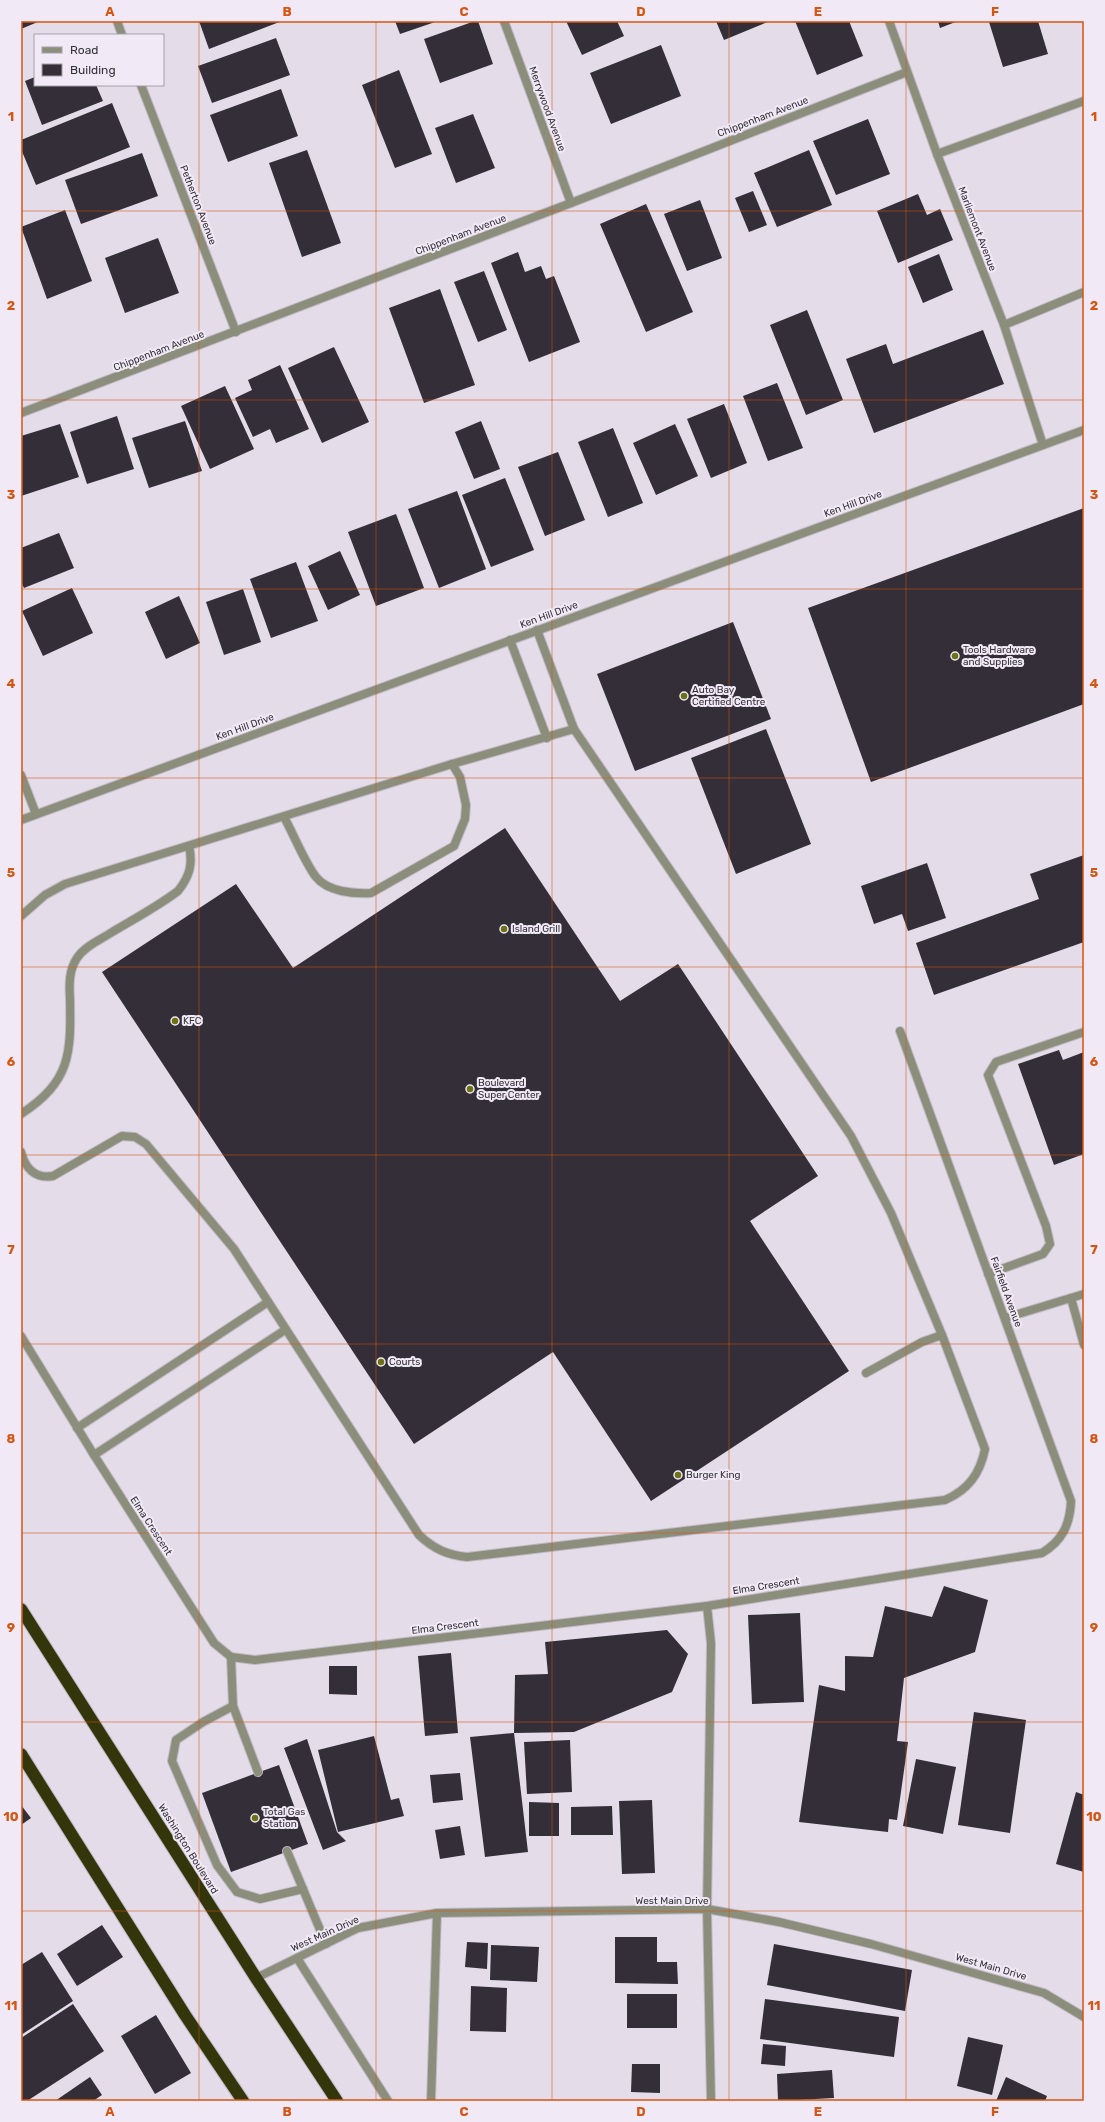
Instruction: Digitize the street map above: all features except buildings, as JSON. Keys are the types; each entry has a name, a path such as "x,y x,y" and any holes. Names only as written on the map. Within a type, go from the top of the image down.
{"highway":[{"name":"Washington Boulevard","path":"21,1608 256,1978 337,2101"},
{"path":"21,1754 181,2009 243,2101"}],"street":[{"path":"117,21 122,34"},
{"name":"Merrywood Avenue","path":"504,21 571,203"},
{"name":"Marliemont Avenue","path":"889,21 937,154 1004,325 1043,445"},
{"name":"Chippenham Avenue","path":"21,413 236,332 907,72"},
{"name":"Petherton Avenue","path":"142,86 236,332"},
{"path":"937,154 1084,101"},
{"path":"1004,325 1084,292"},
{"name":"Ken Hill Drive","path":"21,820 1084,430"},
{"path":"21,1152 24,1163 31,1172 47,1177 53,1176 116,1138 128,1136 140,1140 234,1250 419,1535 441,1552 467,1557 945,1500 957,1495 968,1486 977,1475 983,1463 986,1449 942,1335 891,1213 851,1136 574,729 537,630"},
{"path":"510,640 547,738"},
{"path":"21,916 45,895 65,884 452,764 547,738 574,729"},
{"path":"284,816 316,878 328,886 342,891 356,894 371,893 454,846 465,819 466,805 460,777 452,764"},
{"path":"21,775 36,814"},
{"path":"21,1114 38,1102 51,1089 62,1074 68,1056 70,1038 70,974 78,956 92,944 178,891 185,883 192,865 189,846"},
{"name":"Fairfield Avenue","path":"900,1031 1071,1502 1068,1520 1061,1537 1053,1547 1042,1553"},
{"path":"988,1274 1042,1254 1050,1244 1046,1226 988,1075 996,1062 1084,1032"},
{"path":"1004,1318 1084,1294"},
{"path":"1071,1298 1084,1345"},
{"path":"77,1428 268,1302"},
{"path":"94,1455 285,1330"},
{"path":"866,1373 922,1342 942,1335"},
{"name":"Elma Crescent","path":"21,1336 77,1428 214,1643 231,1657 255,1660 708,1606 1042,1553"},
{"path":"708,1606 711,1643 707,1910 711,2101"},
{"path":"231,1657 233,1706 258,1772"},
{"path":"233,1706 203,1722 176,1740 172,1761 217,1865 237,1892 260,1899 303,1889"},
{"path":"287,1852 326,1944"},
{"name":"West Main Drive","path":"256,1978 358,1928 437,1913 707,1910 778,1922 863,1942 1044,1993 1084,2016"},
{"path":"432,2101 437,1913"},
{"path":"297,1958 388,2101"}],"place":[{"name":"Tools Hardware and Supplies","path":"955,656"},
{"name":"Auto Bay Certified Centre","path":"684,696"},
{"name":"Island Grill","path":"504,929"},
{"name":"KFC","path":"175,1021"},
{"name":"Boulevard Super Center","path":"470,1089"},
{"name":"Courts","path":"381,1362"},
{"name":"Burger King","path":"678,1475"},
{"name":"Total Gas Station","path":"255,1818"}]}
